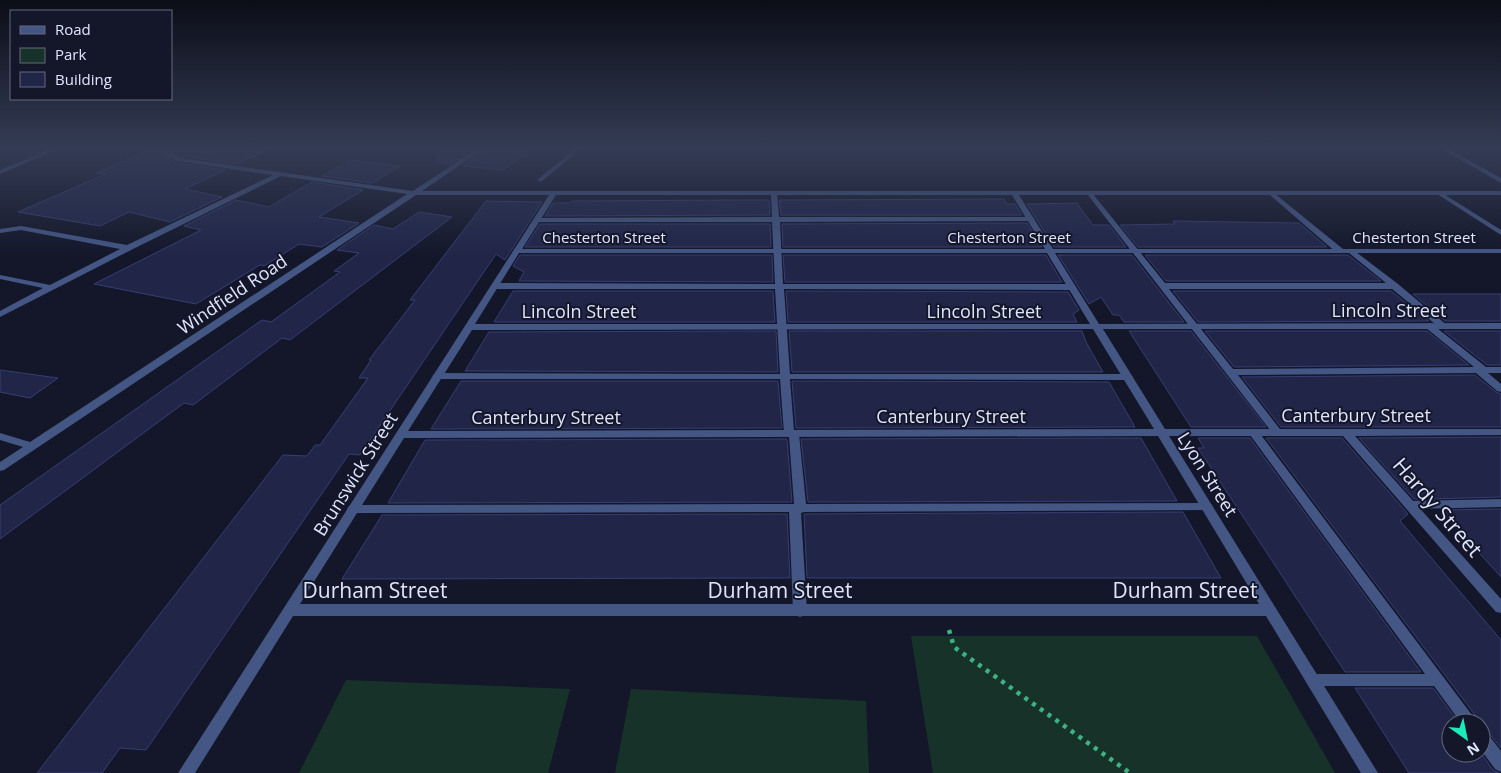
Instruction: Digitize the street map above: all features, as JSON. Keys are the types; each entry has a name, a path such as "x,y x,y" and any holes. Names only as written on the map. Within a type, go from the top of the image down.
{"street":[{"path":"0,314 49,287 260,184"},
{"path":"347,184 413,193 1501,193"},
{"name":"Windfield Road","path":"0,467 427,184"},
{"path":"1439,193 1501,233"},
{"name":"Brunswick Street","path":"186,773 553,194"},
{"path":"774,194 784,376 792,434 797,509 800,610"},
{"name":"Lyon Street","path":"1015,194 1370,773"},
{"path":"1090,194 1278,433"},
{"path":"1272,194 1340,251"},
{"path":"537,220 1031,219"},
{"path":"0,231 21,228 128,248"},
{"name":"Chesterton Street","path":"517,251 1501,251"},
{"path":"1352,251 1443,326"},
{"path":"0,276 49,287"},
{"path":"494,286 1072,287"},
{"path":"1163,286 1394,286"},
{"path":"1429,326 1501,389"},
{"name":"Lincoln Street","path":"468,327 1501,326"},
{"path":"1230,372 1501,370"},
{"path":"437,376 1128,377"},
{"name":"Canterbury Street","path":"400,435 1501,432"},
{"path":"1254,433 1462,713"},
{"name":"Hardy Street","path":"1346,433 1501,608"},
{"path":"0,436 32,446"},
{"path":"1410,505 1501,503"},
{"path":"353,509 1208,507"},
{"name":"Durham Street","path":"290,610 1271,610"},
{"path":"1313,680 1437,680"},
{"path":"1496,751 1501,764"}],"path":[{"path":"944,611 954,648 1130,773"}],"green space":[{"path":"911,636 1257,636 1335,773 933,773"},
{"path":"346,680 570,689 548,773 299,773"},
{"path":"631,689 866,701 869,773 615,773"}],"building":[{"path":"83,184 195,184 185,189 222,197 170,222 129,212 100,226 18,212"},
{"path":"308,184 325,184 363,190 319,217 359,223 322,247 299,244 196,304 94,284 201,230 184,226 236,200 269,207"},
{"path":"1004,199 1007,204 1015,204 1022,215 781,215 779,200"},
{"path":"769,200 770,215 545,216 553,203 570,203 572,201"},
{"path":"486,201 542,202 505,260 496,254 360,455 349,454 146,750 120,748 102,773 37,773 283,455 307,456 315,445 320,445 368,378 359,378 371,360 369,360 415,300 410,300"},
{"path":"1077,203 1093,225 1109,225 1126,247 1054,247 1027,204"},
{"path":"419,212 452,217 290,340 282,338 193,405 184,403 0,539 0,505 262,320 271,322 340,272 334,271 359,253 337,250 374,225 393,229"},
{"path":"1173,221 1299,223 1327,247 1138,247 1120,225 1175,224"},
{"path":"1027,223 1042,247 783,247 782,224"},
{"path":"540,224 770,224 771,247 525,247"},
{"path":"520,255 772,255 773,282 519,281 524,272 513,266"},
{"path":"783,255 1046,255 1062,282 785,282"},
{"path":"1058,255 1132,255 1184,322 1124,322 1119,315 1113,315 1101,297 1089,304"},
{"path":"1145,255 1348,255 1381,281 1166,281"},
{"path":"513,291 773,291 775,322 494,322"},
{"path":"786,291 1068,292 1079,310 1073,314 1077,322 788,322"},
{"path":"1173,291 1391,291 1429,321 1198,322"},
{"path":"1413,294 1501,294 1501,321 1445,321"},
{"path":"776,331 778,372 465,371 489,332"},
{"path":"789,331 1082,331 1103,372 792,372"},
{"path":"1129,331 1191,331 1266,427 1191,427"},
{"path":"1205,331 1427,331 1469,365 1234,367"},
{"path":"1444,331 1501,331 1501,365 1487,365"},
{"path":"0,370 58,378 30,398 0,392"},
{"path":"1475,375 1501,394 1501,427 1281,427 1242,377"},
{"path":"461,381 778,381 782,428 431,429"},
{"path":"792,381 1109,382 1135,427 796,428"},
{"path":"1501,437 1501,497 1429,499 1427,497 1425,499 1414,499 1359,438"},
{"path":"1141,438 1177,501 808,502 801,439"},
{"path":"1198,438 1250,438 1421,672 1345,672 1198,448 1204,448"},
{"path":"1266,438 1342,438 1408,514 1400,521 1501,640 1501,748 1491,736 1491,713 1473,713"},
{"path":"787,439 792,502 388,503 425,440"},
{"path":"1501,509 1501,577 1440,510"},
{"path":"1183,512 1221,578 807,578 804,514"},
{"path":"787,514 790,578 342,579 382,515"},
{"path":"1355,688 1433,688 1452,713 1441,713 1441,763 1488,763 1493,770 1499,773 1409,773"}]}
